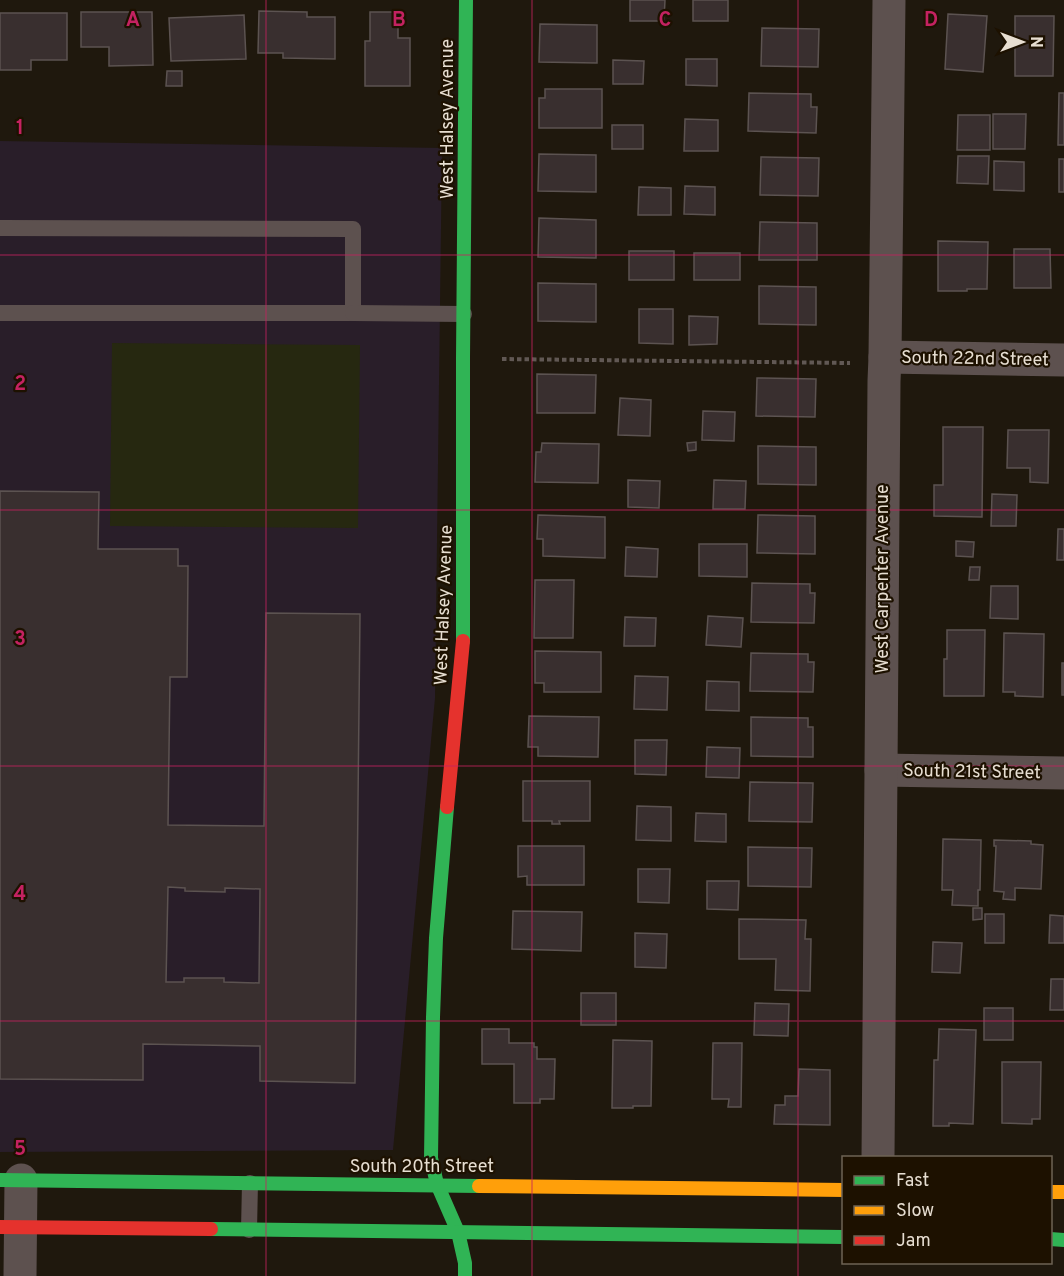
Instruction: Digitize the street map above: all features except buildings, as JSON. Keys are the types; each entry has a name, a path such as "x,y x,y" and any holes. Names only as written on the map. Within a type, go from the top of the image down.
{"street":[{"name":"West Halsey Avenue","path":"465,1276 465,1263 458,1232 437,1184 431,1158 436,950 445,828 463,646 466,0"},
{"name":"West Carpenter Avenue","path":"878,1156 889,0"},
{"name":"South 22nd Street","path":"885,357 1064,360"},
{"name":"South 21st Street","path":"881,770 1064,773"},
{"name":"South 20th Street","path":"11,1180 842,1190"},
{"path":"11,1180 10,1227 20,1276"},
{"path":"10,1227 842,1237"}],"lane":[{"path":"0,228 353,229 353,313"},
{"path":"0,313 464,314"},
{"path":"249,1183 249,1230"}],"path":[{"path":"502,359 850,363"}],"shaded area":[{"path":"0,141 442,148 435,698 393,1150 0,1152"}],"green space":[{"path":"112,343 360,345 358,528 110,526"}],"traffic: fast":[{"path":"463,641 466,0"},
{"path":"447,807 436,938 431,1158 437,1184 458,1232 465,1263 465,1276"},
{"path":"0,1180 479,1186"},
{"path":"211,1229 842,1237"},
{"path":"1052,1239 1064,1240"}],"traffic: slow":[{"path":"479,1186 842,1190"},
{"path":"1052,1192 1064,1192"}],"traffic: jam":[{"path":"447,807 463,641"},
{"path":"0,1227 211,1229"}]}
